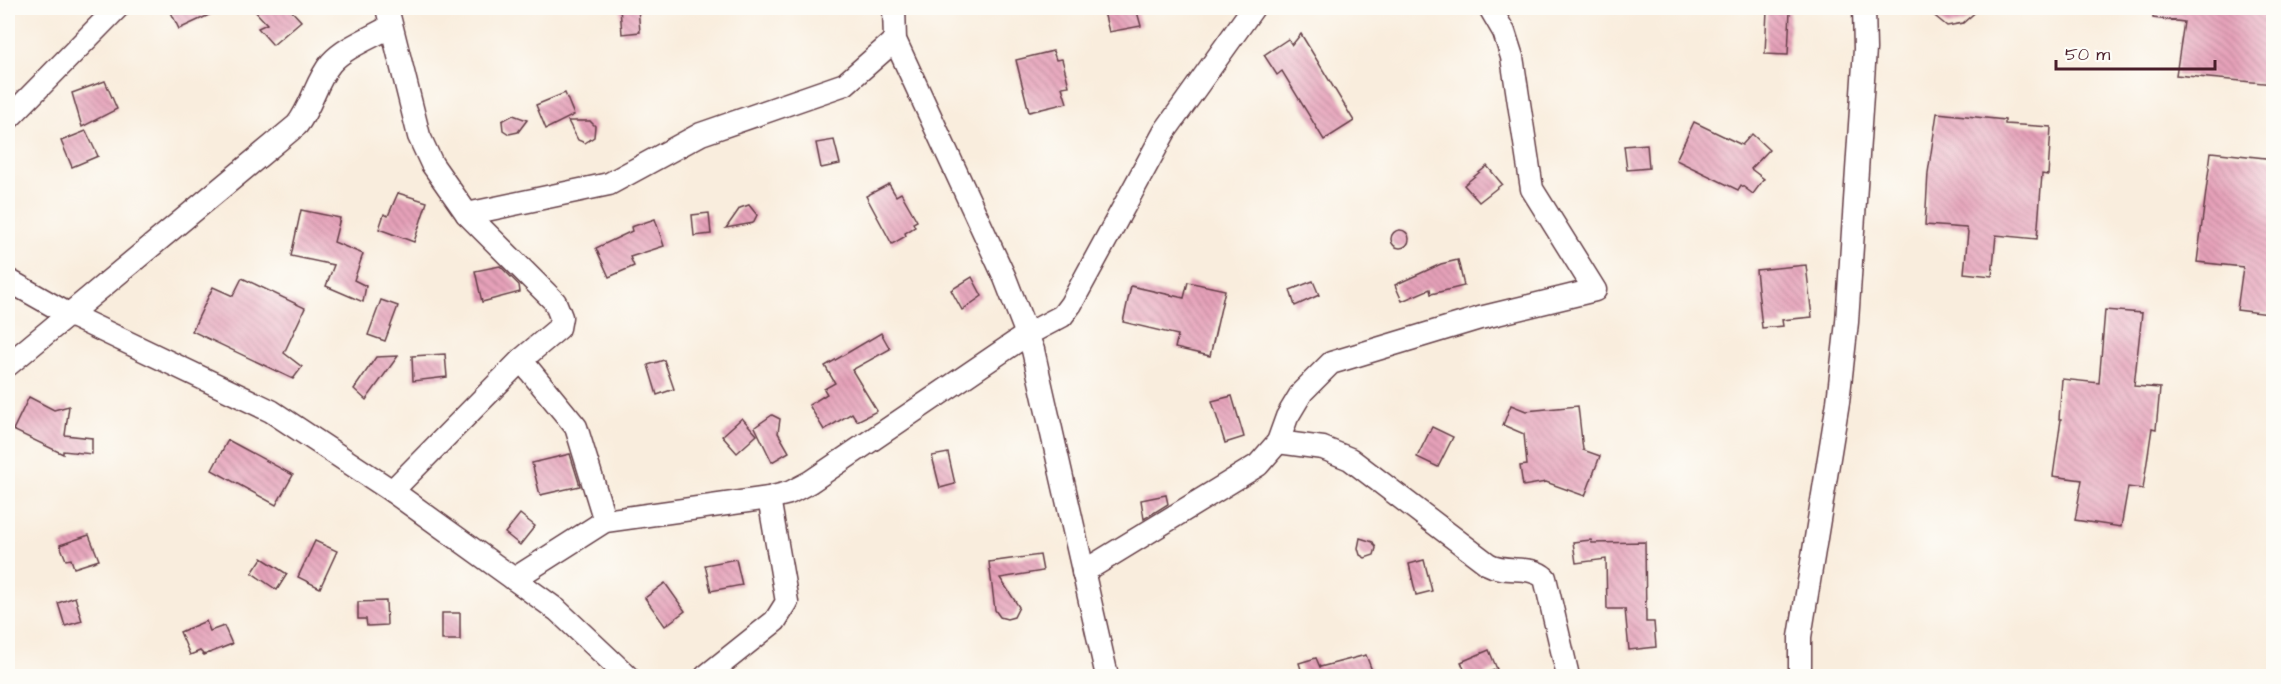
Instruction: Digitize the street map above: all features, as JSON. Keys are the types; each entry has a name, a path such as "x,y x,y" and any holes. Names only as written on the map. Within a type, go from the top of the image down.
{"street":[{"path":"8,119 117,8"},
{"path":"894,8 895,40 1005,278 1033,350 1107,676"},
{"path":"514,579 605,521 769,498 789,493 810,483 1026,335 1062,316 1071,304 1165,131 1253,8"},
{"path":"1083,572 1258,465 1278,442 1287,417 1302,392 1331,363 1480,318 1595,290 1532,189 1512,57 1504,32 1490,8"},
{"path":"1800,676 1800,637 1838,402 1847,322 1864,49 1864,8"},
{"path":"8,364 297,125 308,112 331,63 389,17 424,150 467,214 555,302 560,312 559,328 521,360 392,491"},
{"path":"467,214 609,184 701,134 845,84 895,40"},
{"path":"8,280 68,314 271,411 392,491 557,610 627,676"},
{"path":"521,360 576,428 605,521"},
{"path":"1278,442 1339,453 1488,564 1497,569 1532,571 1545,578 1568,676"},
{"path":"706,676 775,621 787,602 769,498"}],"building":[{"path":"169,8 224,8 179,29"},
{"path":"252,8 289,8 301,21 273,45 258,28 267,24"},
{"path":"620,8 638,8 640,32 622,34"},
{"path":"1103,8 1136,8 1141,26 1109,32"},
{"path":"1925,8 1980,8 1963,23 1947,26"},
{"path":"2153,8 2231,8 2274,13 2274,84 2176,75 2184,22 2153,18"},
{"path":"1767,10 1790,10 1788,55 1765,54"},
{"path":"1301,34 1354,121 1324,140 1282,71 1277,75 1264,55 1288,39 1292,45"},
{"path":"1053,51 1056,60 1062,59 1069,86 1062,87 1067,103 1029,112 1016,60"},
{"path":"105,81 117,109 82,127 72,93"},
{"path":"565,93 574,115 546,129 536,105"},
{"path":"1937,113 2005,120 2005,124 2051,127 2048,175 2042,174 2037,239 1996,235 1992,276 1964,273 1968,232 1966,228 1925,225 1928,173"},
{"path":"513,115 527,120 518,132 509,134 503,130 502,121"},
{"path":"568,121 590,121 595,126 594,137 585,143 578,140"},
{"path":"1694,122 1742,145 1752,134 1769,150 1751,169 1764,179 1753,194 1741,185 1738,190 1676,160"},
{"path":"86,131 98,156 72,167 61,141"},
{"path":"834,140 840,164 821,168 816,143"},
{"path":"1647,144 1649,168 1627,170 1624,146"},
{"path":"2211,152 2274,159 2274,278 2269,314 2237,310 2243,267 2197,262"},
{"path":"1487,166 1502,184 1479,202 1464,185"},
{"path":"889,184 896,196 901,193 917,221 913,223 915,227 905,233 906,236 892,244 866,196"},
{"path":"398,193 427,202 414,242 379,229 384,214 388,216"},
{"path":"749,205 757,215 753,223 726,228 740,208"},
{"path":"301,210 340,218 334,242 363,254 354,280 366,286 363,302 326,286 334,265 291,256"},
{"path":"709,213 711,234 694,236 692,215"},
{"path":"655,219 664,246 630,257 634,266 609,277 596,248 632,231 631,227"},
{"path":"1396,230 1404,230 1409,235 1407,246 1396,248 1391,243 1391,235"},
{"path":"1458,260 1464,286 1431,294 1430,289 1402,301 1395,285 1441,264"},
{"path":"1806,265 1812,317 1782,320 1783,326 1762,328 1756,270"},
{"path":"500,266 519,285 520,292 482,302 475,271"},
{"path":"972,277 982,296 962,310 951,290"},
{"path":"242,278 305,308 284,353 302,367 293,379 192,331 213,287 233,296"},
{"path":"1313,281 1319,295 1295,306 1290,290"},
{"path":"1188,282 1225,290 1210,356 1175,348 1178,335 1123,322 1131,286 1184,298"},
{"path":"381,300 398,306 385,341 368,335"},
{"path":"2105,310 2142,313 2134,386 2160,388 2156,429 2152,428 2143,489 2128,487 2121,527 2075,520 2082,480 2053,476 2061,419 2059,419 2062,379 2099,383"},
{"path":"881,333 890,349 852,370 877,411 857,421 852,413 824,430 809,405 827,394 824,389 835,383 825,366"},
{"path":"445,354 447,377 413,381 412,356"},
{"path":"398,356 366,400 354,389 376,357"},
{"path":"664,360 674,389 657,395 648,365"},
{"path":"1232,396 1244,437 1225,443 1212,401"},
{"path":"29,397 54,410 69,406 65,435 92,438 92,454 63,451 63,454 13,430"},
{"path":"1511,405 1526,411 1578,406 1583,450 1600,456 1585,496 1546,482 1523,486 1520,466 1527,465 1524,434 1503,425"},
{"path":"772,415 780,419 778,433 789,452 772,462 755,427"},
{"path":"742,418 757,435 737,453 722,436"},
{"path":"1432,427 1453,437 1438,467 1417,457"},
{"path":"228,440 293,475 276,505 212,470"},
{"path":"948,453 955,484 940,488 932,456"},
{"path":"570,454 580,486 540,495 532,463"},
{"path":"1166,495 1168,504 1144,519 1141,500"},
{"path":"520,514 535,526 520,545 505,533"},
{"path":"89,535 99,560 74,568 71,559 66,560 60,545"},
{"path":"1360,538 1373,542 1376,548 1374,555 1365,558 1360,555 1358,548"},
{"path":"1591,540 1592,543 1645,542 1646,622 1654,622 1656,647 1629,650 1625,609 1607,609 1606,559 1576,563 1573,542"},
{"path":"315,541 337,551 320,588 298,577"},
{"path":"1040,555 1043,571 1000,578 1019,607 1014,617 1007,619 1000,617 995,610 989,562"},
{"path":"262,558 287,574 277,590 252,573"},
{"path":"736,559 742,585 711,591 705,565"},
{"path":"1424,560 1432,591 1416,595 1409,564"},
{"path":"665,583 685,611 665,626 645,598"},
{"path":"75,597 82,621 65,626 58,603"},
{"path":"386,601 387,625 367,626 366,619 358,619 358,602"},
{"path":"442,613 460,613 460,640 442,640"},
{"path":"206,621 210,631 224,626 232,644 204,655 200,651 190,655 180,632"},
{"path":"1489,650 1497,669 1480,676 1467,676 1461,662"},
{"path":"1366,655 1374,676 1303,676 1299,663 1316,658 1320,667"}]}
